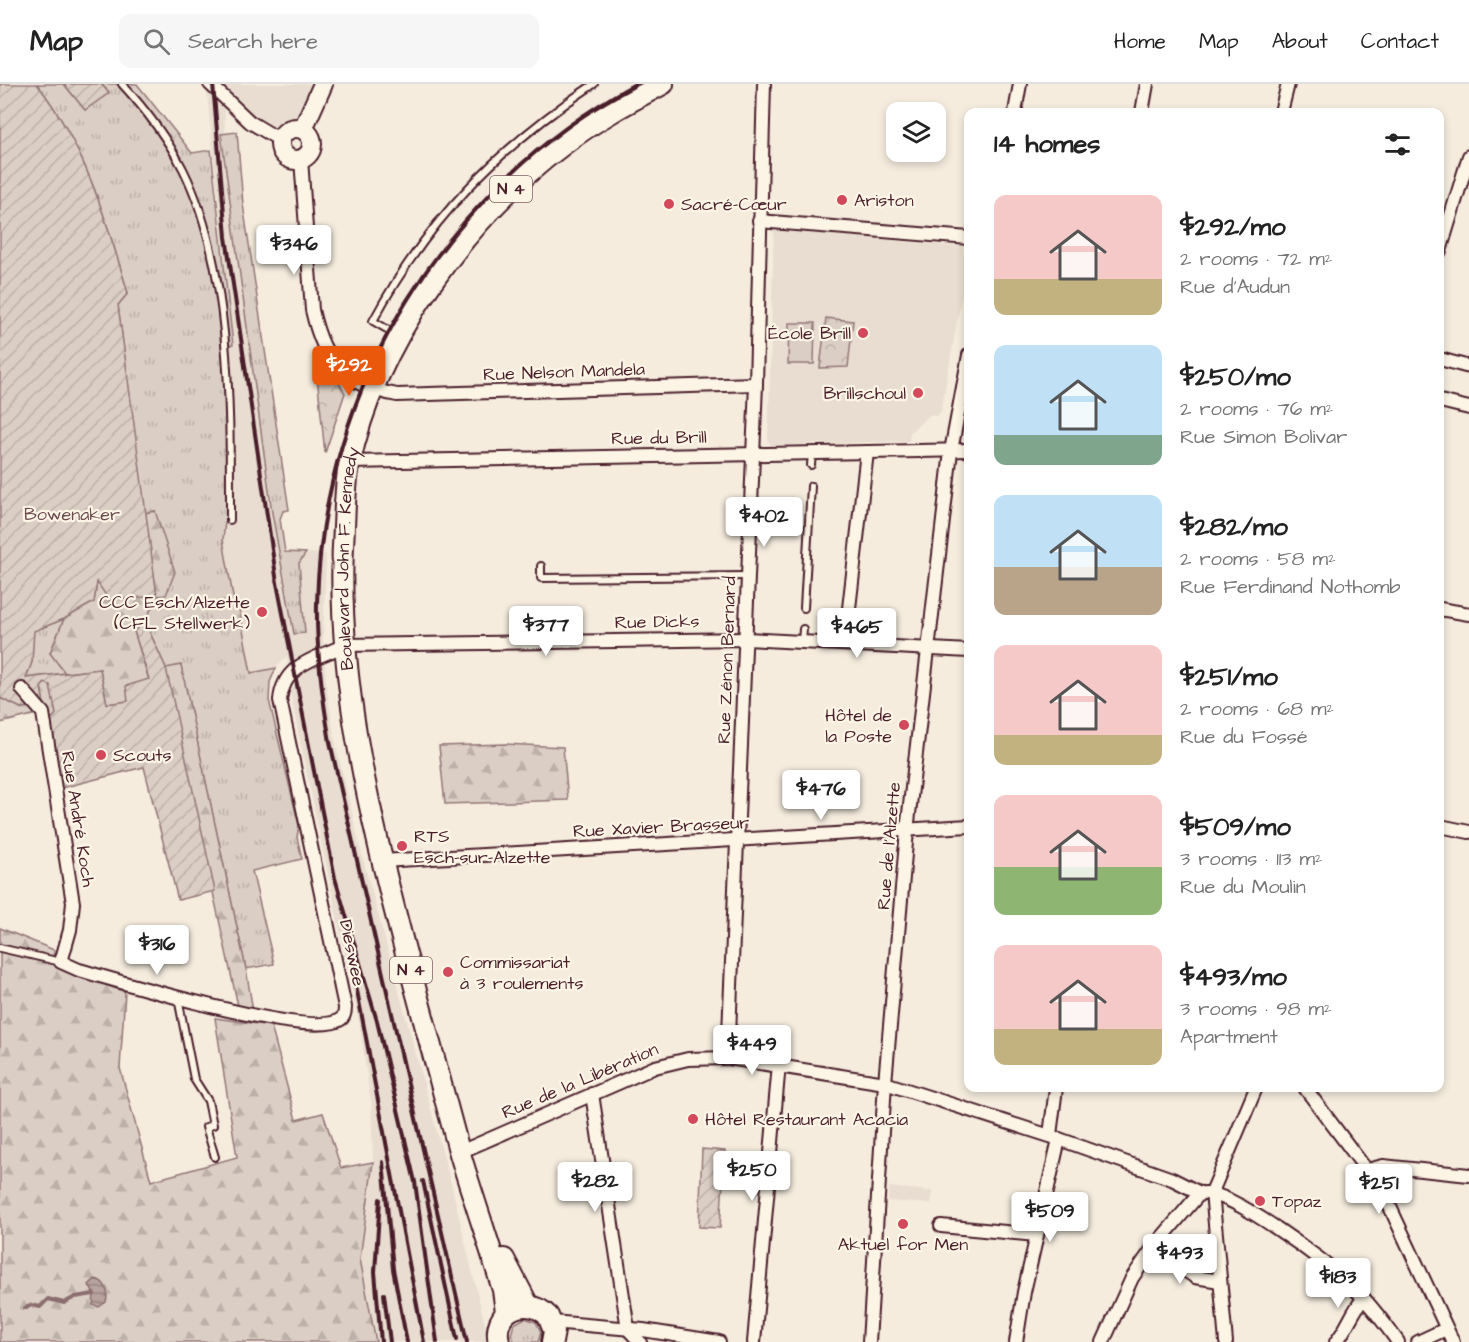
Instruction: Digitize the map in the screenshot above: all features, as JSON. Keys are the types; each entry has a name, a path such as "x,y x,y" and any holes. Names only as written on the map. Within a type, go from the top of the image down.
{"main road":[{"name":"N 4","path":"373,391 400,337 441,270 478,224 517,183 565,143 617,108 663,84"},
{"name":"Boulevard John F. Kennedy","path":"373,391 350,462 342,556 341,600 356,743 382,861 460,1152 503,1290 507,1312"},
{"name":"Boulevard John F. Kennedy","path":"471,1184 516,1286 528,1305"},
{"path":"499,1342 498,1327 507,1312 520,1305 543,1310 552,1332"}],"street":[{"path":"210,84 249,122 280,140"},
{"path":"303,129 323,84"},
{"name":"Rue Zénon Bernard","path":"728,1058 756,384 764,84"},
{"path":"1016,108 1020,84"},
{"path":"1143,108 1147,84"},
{"path":"1282,108 1288,84"},
{"path":"289,129 303,129 310,135 312,145 309,154 301,159 286,157 281,150 280,140 289,129"},
{"path":"1444,238 1469,156"},
{"name":"Rue Nelson Mandela","path":"301,159 312,310 316,330 324,348 350,381 373,391 396,395 536,393 562,388 756,384"},
{"path":"759,221 964,238"},
{"path":"1444,360 1469,367"},
{"name":"Rue de l'Alzette","path":"869,1342 885,1083 907,831 951,451 964,382"},
{"path":"1444,402 1469,408"},
{"name":"Rue du Brill","path":"350,462 753,454 812,459 867,452 964,450"},
{"path":"845,643 867,452"},
{"path":"1444,610 1469,614"},
{"name":"Rue Dicks","path":"345,645 746,639 803,635 845,643 964,651"},
{"name":"Dieswee","path":"61,962 79,970 244,1015 306,1022 340,1020 345,1014 345,1006 280,700 287,675 296,668 345,645"},
{"name":"Rue André Koch","path":"22,689 43,713 73,903 70,930 61,962"},
{"name":"Rue Xavier Brasseur","path":"382,861 964,826"},
{"path":"1444,827 1469,832"},
{"name":"Rue de la Libération","path":"460,1152 656,1066 688,1059 728,1058 779,1064 885,1083 1054,1137 1206,1193 1234,1201 1332,1269 1363,1299 1398,1342"},
{"path":"754,1342 779,1064"},
{"path":"1016,1342 1054,1137 1056,1092"},
{"path":"1102,1342 1132,1278 1153,1248 1206,1193 1255,1092"},
{"path":"1308,1092 1367,1170 1397,1218 1453,1342"},
{"path":"592,1094 628,1329 640,1342"},
{"path":"1367,1170 1383,1166 1469,1174"},
{"path":"1206,1193 1220,1281 1226,1342"},
{"path":"941,1226 1036,1235"},
{"path":"1153,1248 1195,1277 1220,1281"},
{"path":"1336,1342 1347,1327 1353,1310 1363,1299"},
{"path":"552,1332 628,1329 719,1342"},
{"path":"1418,1342 1446,1329"}],"lane":[{"path":"122,84 171,147 184,172 204,227 214,269 225,347 230,520"},
{"path":"224,84 224,97"},
{"path":"400,337 373,321 416,250 453,203 494,160 544,117 594,84"},
{"path":"804,608 811,486"},
{"path":"541,566 541,578 748,576"},
{"path":"0,948 61,962"},
{"path":"177,998 194,1079 208,1101 213,1125 206,1127 215,1157"}],"shaded area":[{"path":"206,84 323,84 299,128 289,129 282,135 224,98 225,133 221,134 272,513 304,633 298,563 306,553 326,554 323,638 326,684 335,741 361,851 453,1191 489,1342 376,1342 360,1259 373,1162 371,1103 360,1027 291,698 287,656 276,668 251,674 238,603 233,597 223,540 225,521 229,520 225,347 233,345"},
{"name":"École Brill","path":"774,230 964,247 964,283 941,411 937,416 930,415 910,432 909,441 771,445 768,441"},
{"path":"889,1187 932,1191 931,1204 888,1201"},
{"path":"95,1279 102,1282 107,1291 106,1302 99,1307 93,1305 94,1294 89,1285"}],"green space":[{"name":"Bowenaker","path":"0,84 37,84 54,108 92,184 120,265 128,293 118,305 157,596 109,600 97,582 94,602 64,619 34,631 32,662 26,678 100,669 107,704 128,701 126,686 149,679 134,631 145,622 166,668 215,891 178,900 144,767 61,788 47,717 53,718 56,714 50,685 45,683 41,687 44,705 21,708 0,698"},
{"path":"37,84 64,84 85,110 109,92 101,84 137,84 192,153 211,150 233,345 225,347 230,520 225,522 223,540 233,597 238,603 251,673 276,668 270,682 269,700 299,826 297,837 302,859 252,871 274,964 246,969 181,666 166,668 145,622 157,596 155,511 145,513 118,305 128,293 102,211 81,158 54,108"},
{"path":"64,84 101,84 109,93 85,110"},
{"path":"237,132 243,204 289,510 283,511 280,519 285,552 306,553 299,563 305,633 294,634 272,513 221,134"},
{"path":"826,318 853,321 848,367 820,368"},
{"path":"789,323 815,323 814,364 788,364"},
{"path":"325,366 330,368 345,393 325,453 317,376 319,369"},
{"path":"155,511 175,572 166,595 157,596 145,513"},
{"path":"97,582 157,596 145,622 134,631 149,680 128,701 107,704 100,669 65,673 50,653 64,619 94,602"},
{"path":"64,619 50,653 65,673 26,678 32,662 33,631"},
{"path":"181,665 253,1011 238,1006 169,693 166,668"},
{"path":"45,683 50,685 56,714 53,719 47,717 45,712 0,723 0,698 21,708 44,704 41,687"},
{"path":"505,744 563,747 568,800 445,804 439,746"},
{"path":"0,928 54,950 53,959 77,974 125,992 120,1068 151,1181 237,1157 215,1018 271,1026 296,1120 323,1113 341,1168 373,1162 360,1259 376,1342 0,1342"},
{"path":"702,1149 725,1151 720,1228 699,1227"},
{"path":"525,1318 536,1322 541,1332 538,1342 515,1342 511,1335 514,1324"}],"waterway":[{"path":"25,1308 31,1305 40,1307 48,1299 64,1303 75,1297 94,1294"}],"railway":[{"path":"213,84 226,237 277,583 335,878 377,1021 415,1182 437,1342"},
{"path":"467,1342 330,742 317,638 317,603 324,523 342,445 370,371 407,301 452,237 506,178 567,127 635,84"},
{"path":"351,959 424,1342"},
{"path":"383,1162 393,1269 407,1342"},
{"path":"423,1181 457,1339"},
{"path":"380,1199 375,1272 381,1342"},
{"path":"384,1294 390,1342"}],"place":[{"name":"Ariston","path":"842,200"},
{"name":"Sacré-Cœur","path":"669,204"},
{"name":"École Brill","path":"863,333"},
{"name":"Brillschoul","path":"918,393"},
{"name":"CCC Esch/Alzette (CFL Stellwerk)","path":"262,612"},
{"name":"Hôtel de la Poste","path":"904,725"},
{"name":"Scouts","path":"101,755"},
{"name":"RTS Esch-sur-Alzette","path":"402,846"},
{"name":"Commissariat à 3 roulements","path":"448,972"},
{"name":"Hôtel Restaurant Acacia","path":"693,1119"},
{"name":"Topaz","path":"1260,1201"},
{"name":"Aktuel for Men","path":"903,1224"}]}
